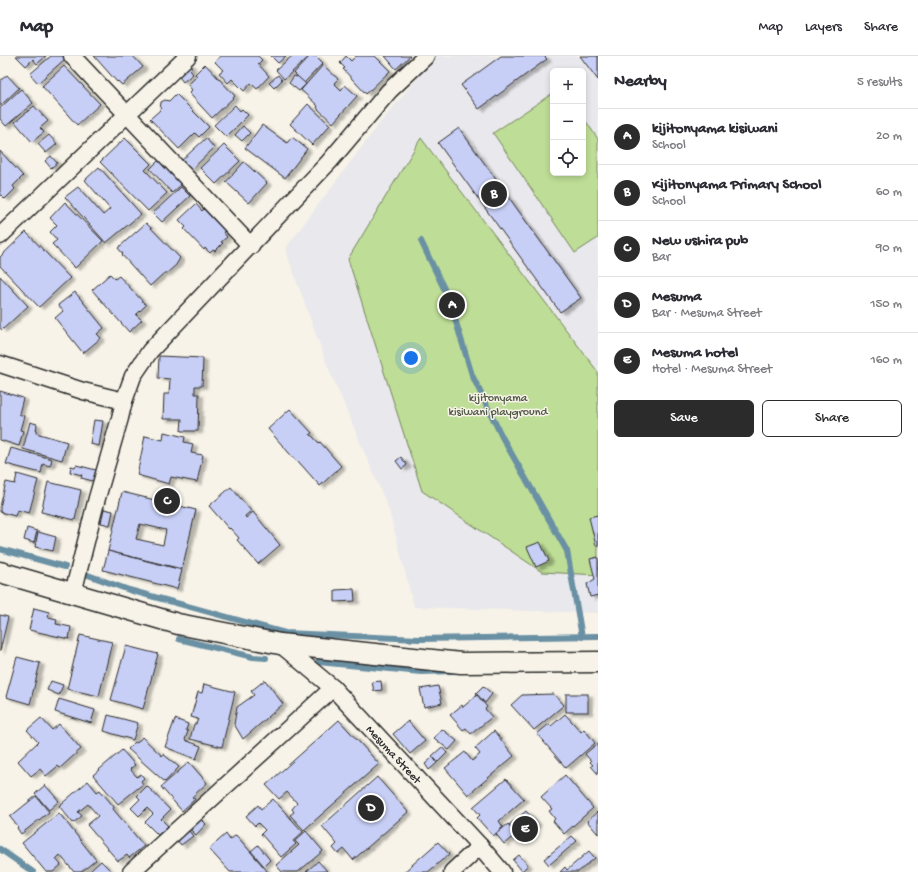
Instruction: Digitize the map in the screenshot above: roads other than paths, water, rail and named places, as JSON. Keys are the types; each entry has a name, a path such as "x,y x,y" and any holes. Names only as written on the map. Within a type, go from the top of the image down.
{"street":[{"path":"72,56 251,246"},
{"path":"0,236 188,56"},
{"path":"72,593 124,401 133,376 150,351 329,162 389,91 426,56"},
{"path":"0,364 83,391 124,401"},
{"path":"0,572 178,624 280,644 460,663 598,662"},
{"name":"Mesuma Street","path":"280,644 333,688 480,846 502,872"},
{"path":"132,872 333,688"},
{"path":"452,872 480,846"}],"waterway":[{"path":"421,241 449,299 472,375 502,437 567,551 582,637"},
{"path":"0,549 65,567"},
{"path":"88,575 129,590 285,633 419,639 598,636"},
{"path":"179,639 253,657 266,658"},
{"path":"318,662 421,672 454,671"},
{"path":"0,849 33,872"}],"place":[{"name":"Kijitonyama Primary School","path":"494,194"},
{"name":"kijitonyama kisiwani","path":"452,305"},
{"name":"New ushira pub","path":"167,501"},
{"name":"Mesuma","path":"371,808"},
{"name":"Mesuma hotel","path":"525,829"}],"park label":[{"name":"kijitonyama kisiwani playground","path":"498,404"}]}
